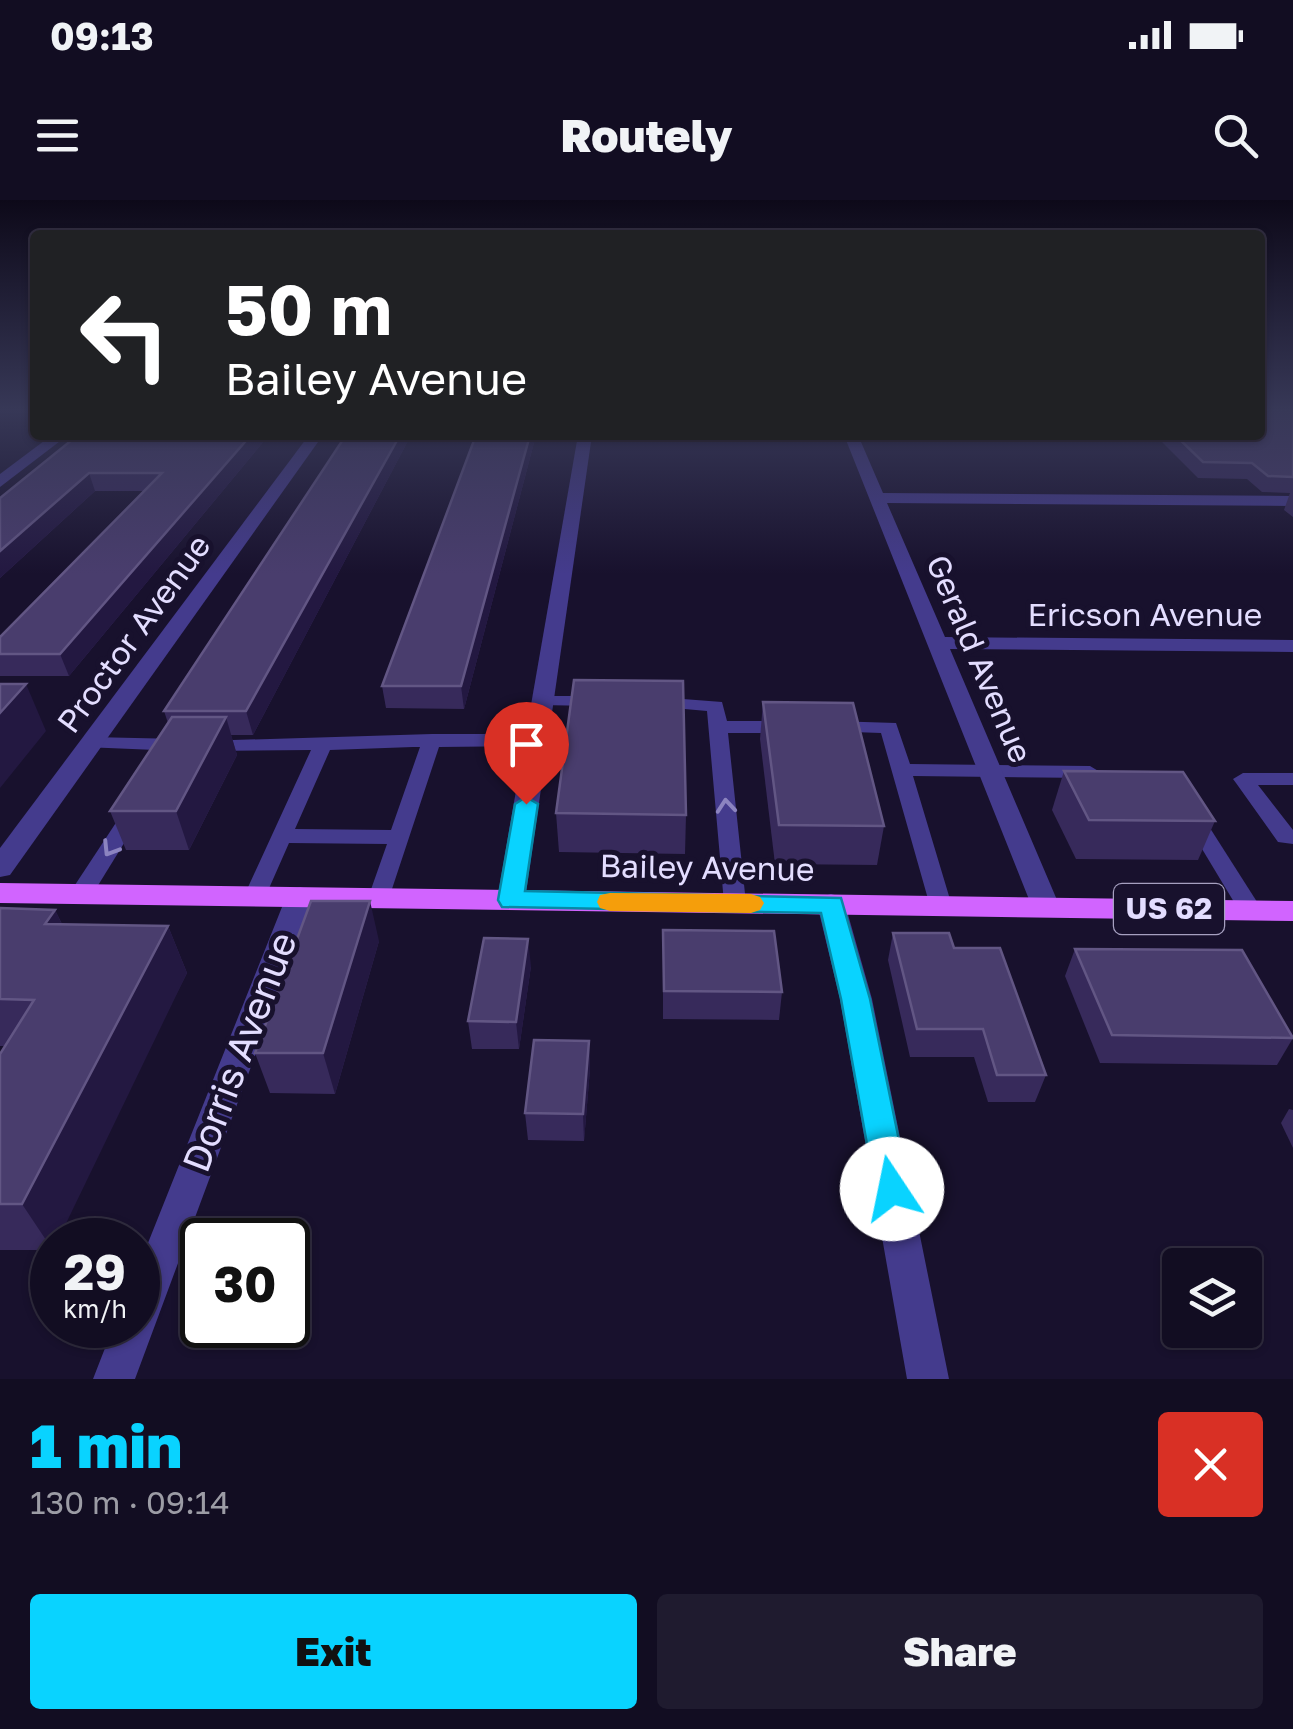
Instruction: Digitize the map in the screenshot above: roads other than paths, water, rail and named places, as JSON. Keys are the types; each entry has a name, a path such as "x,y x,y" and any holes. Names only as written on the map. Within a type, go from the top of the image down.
{"main road":[{"name":"Bailey Avenue","path":"0,893 1293,911"}],"street":[{"path":"0,482 23,464"},
{"name":"Proctor Avenue","path":"0,868 295,464"},
{"path":"511,900 580,464"},
{"name":"Gerald Avenue","path":"864,464 1046,908"},
{"path":"877,498 1293,501"},
{"name":"Ericson Avenue","path":"937,643 1293,646"},
{"name":"Dorris Avenue","path":"160,1261 300,897"},
{"path":"832,904 856,999 928,1379"},
{"path":"114,1379 126,1348"}],"lane":[{"path":"543,701 716,706 735,903"},
{"path":"719,727 889,727 941,906"},
{"path":"91,743 171,753 432,740 536,740"},
{"path":"379,898 432,740"},
{"path":"255,896 322,746"},
{"path":"902,770 1107,772"},
{"path":"1293,779 1243,778 1285,836 1293,837"},
{"path":"81,894 144,794"},
{"path":"1184,804 1251,911"},
{"path":"282,836 399,837"}]}
